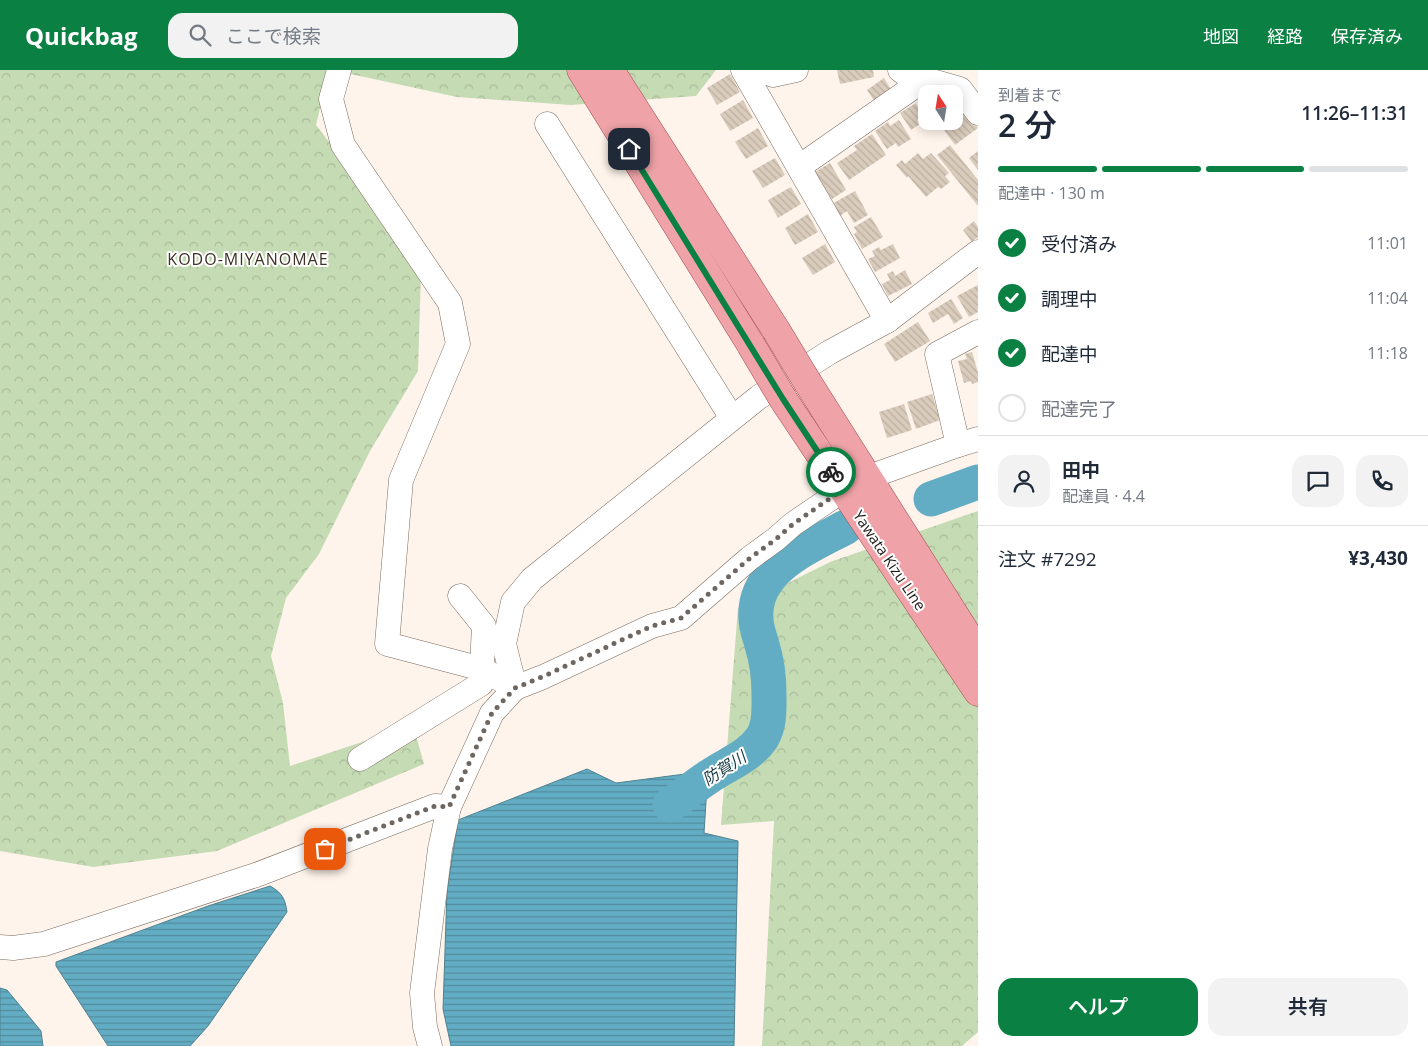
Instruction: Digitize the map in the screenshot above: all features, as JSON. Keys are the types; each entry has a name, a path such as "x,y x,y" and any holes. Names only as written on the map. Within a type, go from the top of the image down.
{"main road":[{"name":"Yawata Kizu Line","path":"580,70 783,399 978,692"},
{"name":"Yawata Kizu Line","path":"610,70 978,652"}],"street":[{"path":"339,70 331,99 343,145 450,303 458,344 401,480 388,644 482,669 515,688"},
{"path":"743,70 887,322"},
{"path":"761,70 773,75 796,70"},
{"path":"900,70 925,80 962,79 960,89 978,113"},
{"path":"799,168 925,80"},
{"path":"546,124 732,418"},
{"path":"515,688 504,644 513,602 532,579 759,397 830,352 887,322 978,252"},
{"path":"430,1046 425,1027 422,993 440,849 449,807 492,713 515,688 652,626 681,618 750,558 793,524 842,490 868,477 968,442 937,354 978,332"},
{"path":"360,759 481,684 484,626 460,596"},
{"path":"0,947 13,948 44,944 256,875 435,806 449,807"}],"green space":[{"path":"0,70 329,70 316,125 392,225 421,271 418,371 370,451 319,554 286,598 271,656 283,703 290,766 413,725 424,764 217,851 93,867 0,851"},
{"path":"332,70 716,70 696,96 571,105 457,97"},
{"path":"978,511 978,1032 962,1046 762,1046 774,821 721,825 738,608 830,562"}],"water":[{"path":"587,769 616,783 708,771 704,833 738,841 734,1046 451,1046 443,1009 447,891 458,820"},
{"path":"270,886 282,896 287,912 208,1026 190,1046 108,1046 56,966 56,962 208,906"},
{"path":"0,988 7,990 41,1031 43,1046 0,1046"}],"building":[{"path":"837,70 873,70 874,77 840,84"},
{"path":"730,74 740,92 717,105 707,88"},
{"path":"884,78 892,91 875,102 867,90"},
{"path":"743,100 753,118 730,131 720,114"},
{"path":"916,103 918,105 918,125 911,130 900,113"},
{"path":"963,107 978,128 955,145 944,130 963,130"},
{"path":"899,120 911,139 898,147 896,143 887,149 875,131 888,122 890,126"},
{"path":"758,128 768,146 746,159 735,142"},
{"path":"872,134 886,155 849,180 837,163 857,150 854,146"},
{"path":"950,145 978,180 978,206 937,155"},
{"path":"978,151 978,170 969,158"},
{"path":"918,153 923,159 931,153 949,173 945,176 950,182 941,189 938,187 926,197 896,165 902,160 905,164"},
{"path":"775,158 785,175 763,188 752,171"},
{"path":"830,163 846,190 832,199 815,172"},
{"path":"791,187 801,204 778,218 768,200"},
{"path":"855,191 868,215 854,223 847,211 838,217 830,205"},
{"path":"808,214 818,232 795,245 785,228"},
{"path":"871,217 883,237 862,249 854,234 857,232 854,227"},
{"path":"974,221 978,227 978,237 972,242 963,230"},
{"path":"825,244 835,262 813,275 802,258"},
{"path":"893,244 900,258 875,272 868,259 875,256 872,251 879,247 881,250"},
{"path":"905,270 912,284 888,296 882,284 890,280 887,274 893,271 895,276"},
{"path":"978,285 978,312 969,317 957,296"},
{"path":"951,299 963,318 954,324 948,314 933,323 928,313"},
{"path":"918,322 930,341 895,362 884,344"},
{"path":"972,352 978,373 978,382 972,384 971,381 964,383 958,361 967,359 965,354"},
{"path":"932,394 940,420 916,429 907,402"},
{"path":"904,404 912,430 887,438 879,412"}],"waterway":[{"name":"防賀川","path":"931,499 978,482"},
{"name":"防賀川","path":"670,805 705,779 751,750 762,738 765,733 769,705 769,681 756,619 757,602 763,586 773,573 800,552 846,527"}],"way so far":[{"path":"325,849 435,806 449,807 492,713 515,688 652,626 681,618 750,558 793,524 842,490 831,472"}],"district":[{"name":"KODO-MIYANOMAE","path":"248,259"}],"route":[{"path":"629,149 783,399 831,472"}]}
